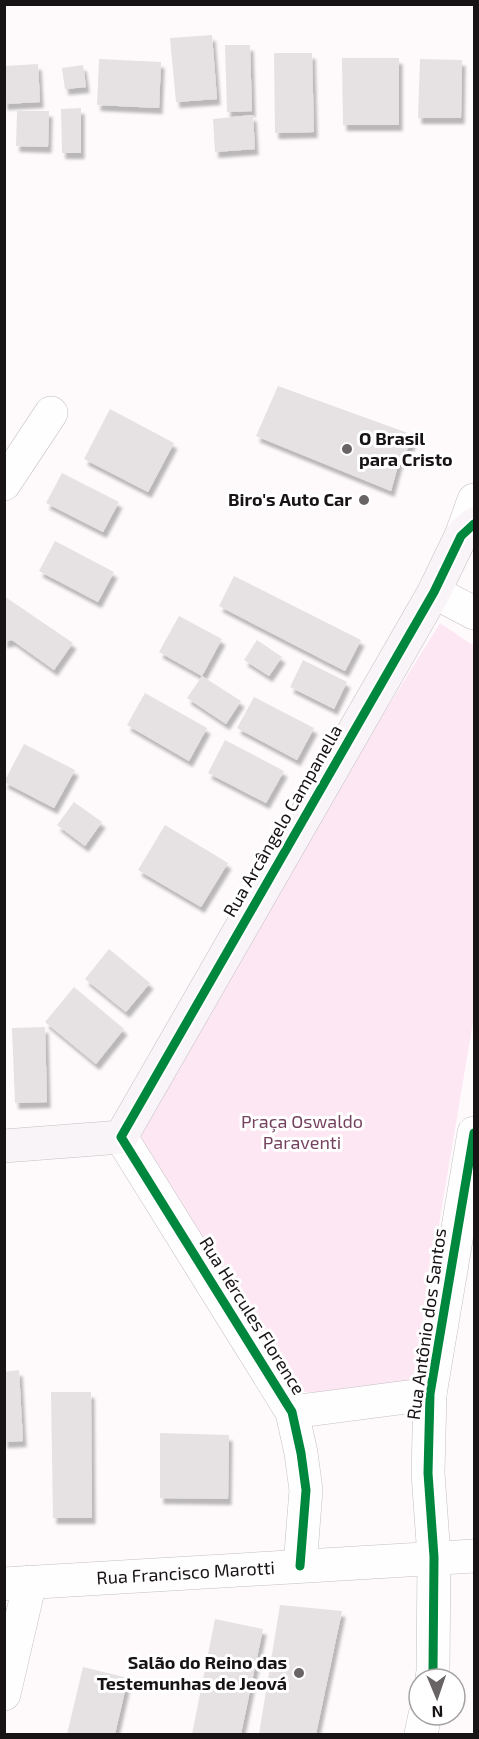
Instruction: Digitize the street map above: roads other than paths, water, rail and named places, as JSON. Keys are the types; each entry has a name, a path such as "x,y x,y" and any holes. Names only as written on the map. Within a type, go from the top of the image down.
{"street":[{"path":"4,484 51,413"},
{"path":"468,530 474,500"},
{"name":"Rua Arcângelo Campanella","path":"121,1137 468,530"},
{"path":"434,592 474,613"},
{"name":"Rua Antônio dos Santos","path":"433,1667 434,1557 428,1473 430,1394 474,1132"},
{"path":"4,1146 121,1137"},
{"name":"Rua Hércules Florence","path":"121,1137 292,1412 306,1490 300,1566"},
{"path":"292,1412 430,1394"},
{"name":"Rua Francisco Marotti","path":"17,1583 474,1556"},
{"path":"4,1694 17,1583"}],"place":[{"name":"O Brasil para Cristo","path":"347,449"},
{"name":"Biro's Auto Car","path":"364,500"},
{"name":"Salão do Reino das Testemunhas de Jeová","path":"299,1673"}],"park label":[{"name":"Praça Oswaldo Paraventi","path":"302,1132"}]}
